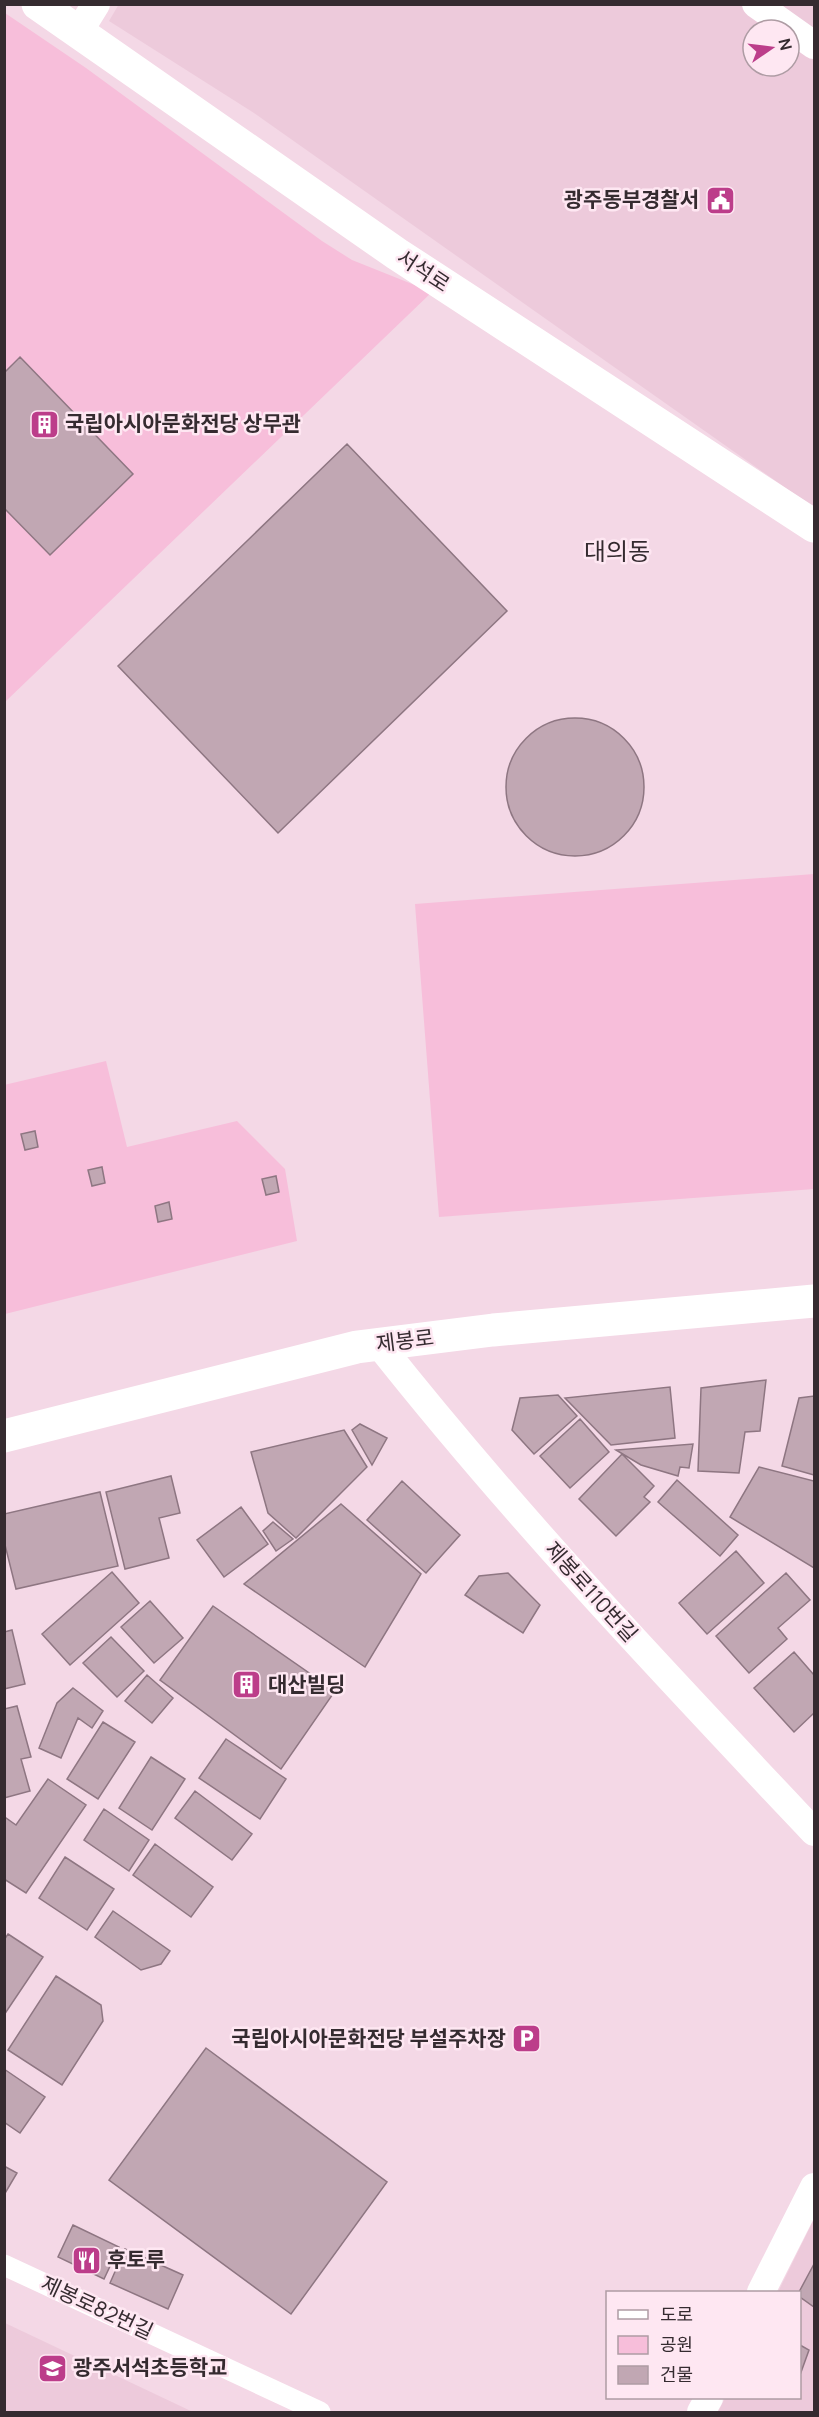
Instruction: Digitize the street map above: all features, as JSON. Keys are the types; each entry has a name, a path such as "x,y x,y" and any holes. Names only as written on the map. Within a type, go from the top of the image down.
{"street":[{"name":"서석로","path":"38,4 397,254 814,526"},
{"path":"78,33 96,4"},
{"path":"756,4 814,45"},
{"name":"제봉로","path":"4,1436 378,1343 493,1330 814,1301"},
{"name":"제봉로110번길","path":"378,1343 497,1487 606,1611 814,1832"},
{"path":"762,2291 814,2187"},
{"name":"제봉로82번길","path":"4,2265 320,2412"}],"shaded area":[{"path":"119,4 814,5 814,508 254,113 109,21"},
{"path":"814,2219 814,2412 718,2412 724,2399 801,2399 801,2291 778,2291"},
{"name":"광주서석초등학교","path":"5,2323 193,2412 5,2412"}],"green space":[{"path":"5,13 86,68 322,241 352,260 432,292 5,702"},
{"path":"814,874 814,1189 439,1217 415,904"},
{"path":"106,1061 127,1147 237,1121 285,1169 297,1241 5,1314 4,1085"}],"building":[{"name":"국립아시아문화전당 상무관","path":"20,357 133,474 50,555 4,508 4,373"},
{"path":"347,444 507,611 278,833 118,666"},
{"path":"575,718 601,723 624,738 639,761 644,787 639,813 624,836 601,851 575,856 549,851 526,836 511,813 506,787 511,761 526,738 549,723"},
{"path":"35,1131 38,1147 25,1150 21,1134"},
{"path":"102,1167 105,1183 92,1186 88,1170"},
{"path":"276,1176 279,1192 266,1195 262,1179"},
{"path":"169,1202 172,1219 158,1222 155,1206"},
{"path":"766,1380 760,1431 745,1432 739,1473 698,1471 701,1388"},
{"path":"670,1387 675,1438 611,1445 565,1398"},
{"path":"558,1395 577,1416 534,1454 512,1430 520,1398"},
{"path":"814,1396 814,1475 782,1466 799,1398"},
{"path":"580,1419 609,1452 570,1488 540,1456"},
{"path":"360,1424 387,1438 372,1465 352,1430"},
{"path":"344,1430 367,1467 296,1538 268,1513 251,1452"},
{"path":"693,1444 689,1468 680,1467 678,1476 641,1465 616,1450"},
{"path":"622,1454 654,1486 644,1497 650,1502 616,1536 579,1499"},
{"path":"759,1467 814,1481 814,1568 730,1517"},
{"path":"171,1476 180,1513 159,1518 169,1558 125,1569 106,1492"},
{"path":"677,1480 738,1535 720,1556 658,1502"},
{"path":"402,1481 460,1535 426,1573 367,1520"},
{"path":"100,1492 118,1566 16,1589 4,1541 4,1514"},
{"path":"341,1504 421,1574 365,1667 244,1584"},
{"path":"241,1507 268,1544 224,1577 197,1540"},
{"path":"273,1522 293,1539 276,1551 263,1531"},
{"path":"736,1551 764,1583 707,1634 679,1603"},
{"path":"112,1572 139,1603 70,1665 42,1634"},
{"path":"508,1573 540,1605 523,1633 465,1595 479,1576"},
{"path":"786,1573 810,1600 778,1628 787,1639 749,1673 716,1636"},
{"path":"150,1601 183,1638 154,1663 121,1627"},
{"name":"대산빌딩","path":"213,1606 335,1691 281,1769 160,1680"},
{"path":"12,1630 25,1684 4,1689 4,1632"},
{"path":"111,1637 144,1671 117,1697 83,1663"},
{"path":"794,1652 814,1675 814,1713 794,1732 754,1688"},
{"path":"147,1675 173,1698 152,1723 125,1701"},
{"path":"73,1688 103,1711 92,1728 78,1718 61,1758 39,1748 57,1703"},
{"path":"17,1706 31,1757 21,1759 30,1791 4,1798 4,1709"},
{"path":"103,1722 135,1742 98,1799 67,1779"},
{"path":"226,1739 286,1779 260,1819 199,1778"},
{"path":"151,1757 185,1779 152,1830 119,1808"},
{"path":"48,1779 86,1805 26,1893 4,1879 4,1820 6,1818 16,1825"},
{"path":"195,1791 252,1834 232,1860 175,1818"},
{"path":"104,1809 149,1840 129,1871 84,1840"},
{"path":"155,1844 213,1887 191,1917 133,1875"},
{"path":"65,1857 114,1889 87,1930 39,1898"},
{"path":"113,1911 170,1951 161,1964 141,1970 95,1937"},
{"path":"8,1934 43,1957 4,2015 4,1940"},
{"path":"56,1976 101,2005 103,2021 62,2085 8,2050"},
{"path":"206,2048 387,2182 291,2314 109,2180"},
{"path":"4,2069 45,2097 20,2133 4,2122"},
{"path":"4,2166 17,2173 4,2195"},
{"path":"73,2225 119,2247 104,2279 58,2257"},
{"path":"125,2249 183,2275 168,2309 110,2283"},
{"path":"814,2264 814,2307 801,2298 800,2291"},
{"path":"801,2346 809,2350 801,2372"}],"place":[{"name":"광주동부경찰서","path":"720,200"},
{"name":"국립아시아문화전당 상무관","path":"44,424"},
{"name":"대산빌딩","path":"247,1685"},
{"name":"국립아시아문화전당 부설주차장","path":"527,2039"},
{"name":"후토루","path":"86,2260"},
{"name":"광주서석초등학교","path":"52,2368"}],"district":[{"name":"대의동","path":"617,552"}]}
